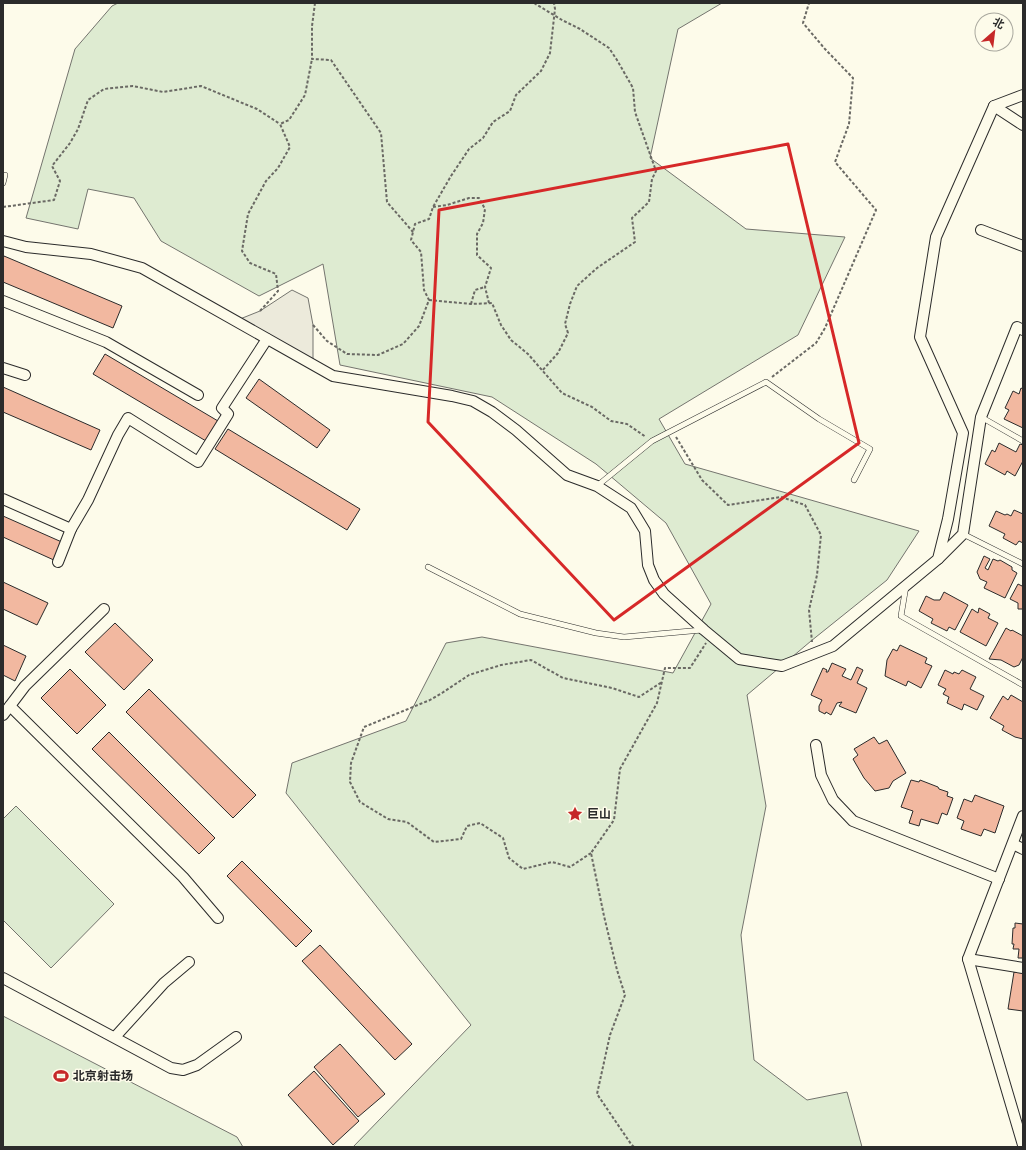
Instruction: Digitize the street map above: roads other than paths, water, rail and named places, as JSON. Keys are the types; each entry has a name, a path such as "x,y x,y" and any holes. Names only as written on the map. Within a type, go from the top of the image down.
{"street":[{"path":"938,559 948,518 963,433 920,337 936,237 994,106 1023,94"},
{"path":"994,106 1023,125"},
{"path":"981,230 1023,246"},
{"path":"3,241 26,247 91,254 142,268 333,376 452,396 473,401 492,412 516,430 567,474 597,486 631,508 645,531 648,565 654,580 664,594 707,633 739,659 782,666 833,646 938,559 964,534 982,417 1017,328 1023,330"},
{"path":"3,300 106,342 198,395"},
{"path":"58,562 71,529 88,500 118,435 128,418 198,462 228,414 222,408 268,339"},
{"path":"3,368 24,376"},
{"path":"3,499 71,529"},
{"path":"3,715 25,686 104,608"},
{"path":"10,706 183,877 218,918"},
{"path":"816,744 821,775 833,800 853,820 999,879"},
{"path":"1023,816 968,959 1023,1145"},
{"path":"1013,844 1023,849"},
{"path":"968,959 1023,968"},
{"path":"115,1037 164,983 189,962"},
{"path":"3,978 171,1068 183,1070 197,1066 236,1037"}],"lane":[{"path":"3,183 5,175"},
{"path":"597,486 652,441 766,382 819,419 870,449 854,480"},
{"path":"982,417 1023,440"},
{"path":"964,534 1023,564"},
{"path":"428,566 520,614 596,633 624,637 707,633"},
{"path":"906,585 901,616 1023,685"}],"place":[{"name":"巨山","path":"575,814"},
{"name":"北京射击场","path":"61,1076"}]}
